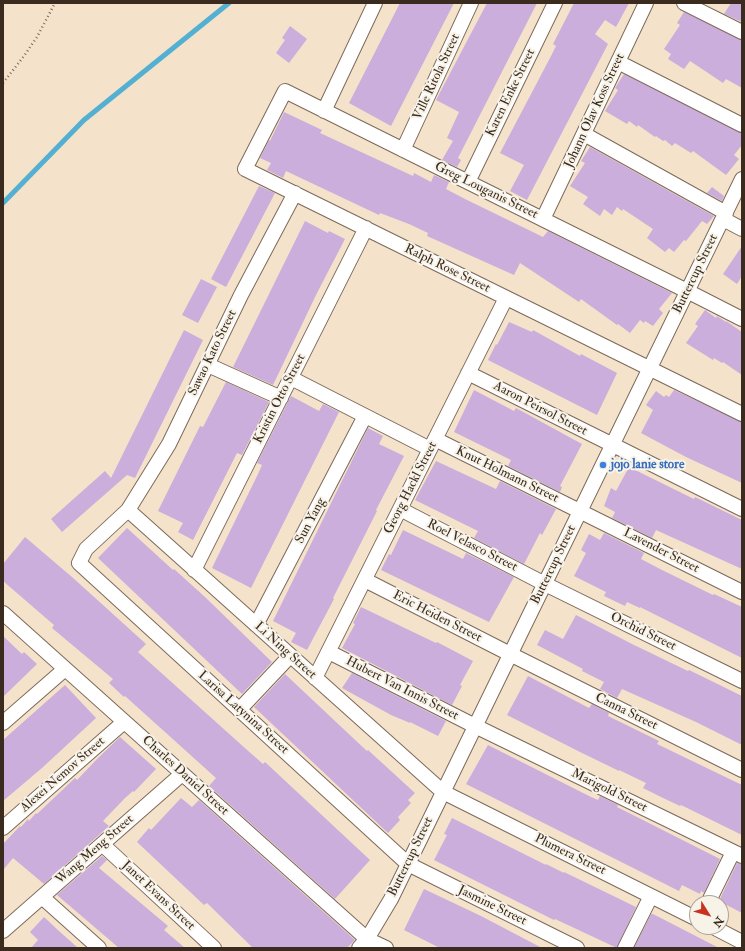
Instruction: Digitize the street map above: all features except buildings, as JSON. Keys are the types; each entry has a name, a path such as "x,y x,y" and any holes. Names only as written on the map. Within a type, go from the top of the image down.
{"street":[{"path":"324,111 375,3"},
{"name":"Ville Ritola Street","path":"403,150 471,3"},
{"name":"Karen Enke Street","path":"468,182 555,3"},
{"name":"Johann Olav Koss Street","path":"543,219 646,3"},
{"path":"684,3 742,32"},
{"path":"618,62 742,125"},
{"name":"Greg Louganis Street","path":"245,169 284,91 543,219 742,320"},
{"path":"584,134 724,216 742,229"},
{"name":"Ralph Rose Street","path":"245,169 742,414"},
{"name":"Buttercup Street","path":"363,943 391,899 742,179"},
{"name":"Sawao Kato Street","path":"78,563 86,549 128,510 169,444 241,295 295,193"},
{"name":"Kristin Otto Street","path":"194,570 366,228"},
{"name":"Georg Hackl Street","path":"315,678 506,298"},
{"path":"208,365 281,398"},
{"name":"Aaron Peirsol Street","path":"468,373 742,509"},
{"name":"Knut Holmann Street","path":"291,378 365,416 432,444 580,511"},
{"name":"Sun Yang","path":"256,625 365,416"},
{"name":"Roel Velasco Street","path":"400,509 545,584"},
{"name":"Li Ning Street","path":"128,510 443,792"},
{"name":"Lavender Street","path":"580,511 742,592"},
{"name":"Larisa Latynina Street","path":"78,563 408,864"},
{"name":"Eric Heiden Street","path":"365,580 510,654"},
{"name":"Orchid Street","path":"545,584 742,681"},
{"name":"Charles Daniel Street","path":"4,616 182,774 363,943 386,948"},
{"name":"Hubert Van Innis Street","path":"328,652 475,726"},
{"name":"Canna Street","path":"510,654 742,770"},
{"path":"239,710 290,656"},
{"path":"3,722 65,669"},
{"name":"Alexei Nemov Street","path":"3,828 124,722"},
{"name":"Marigold Street","path":"475,726 737,854"},
{"name":"Wang Meng Street","path":"5,926 42,897 182,774"},
{"name":"Plumera Street","path":"443,792 689,915"},
{"name":"Janet Evans Street","path":"102,844 214,948"},
{"path":"713,895 737,854"},
{"name":"Jasmine Street","path":"408,864 577,948"},
{"path":"625,948 651,896"},
{"path":"42,897 99,948"},
{"path":"728,935 742,942"}],"path":[{"path":"3,83 37,37 55,3"}],"waterway":[{"path":"3,203 84,120 229,3"}],"place":[{"name":"jojo lanie store","path":"603,465"}]}
